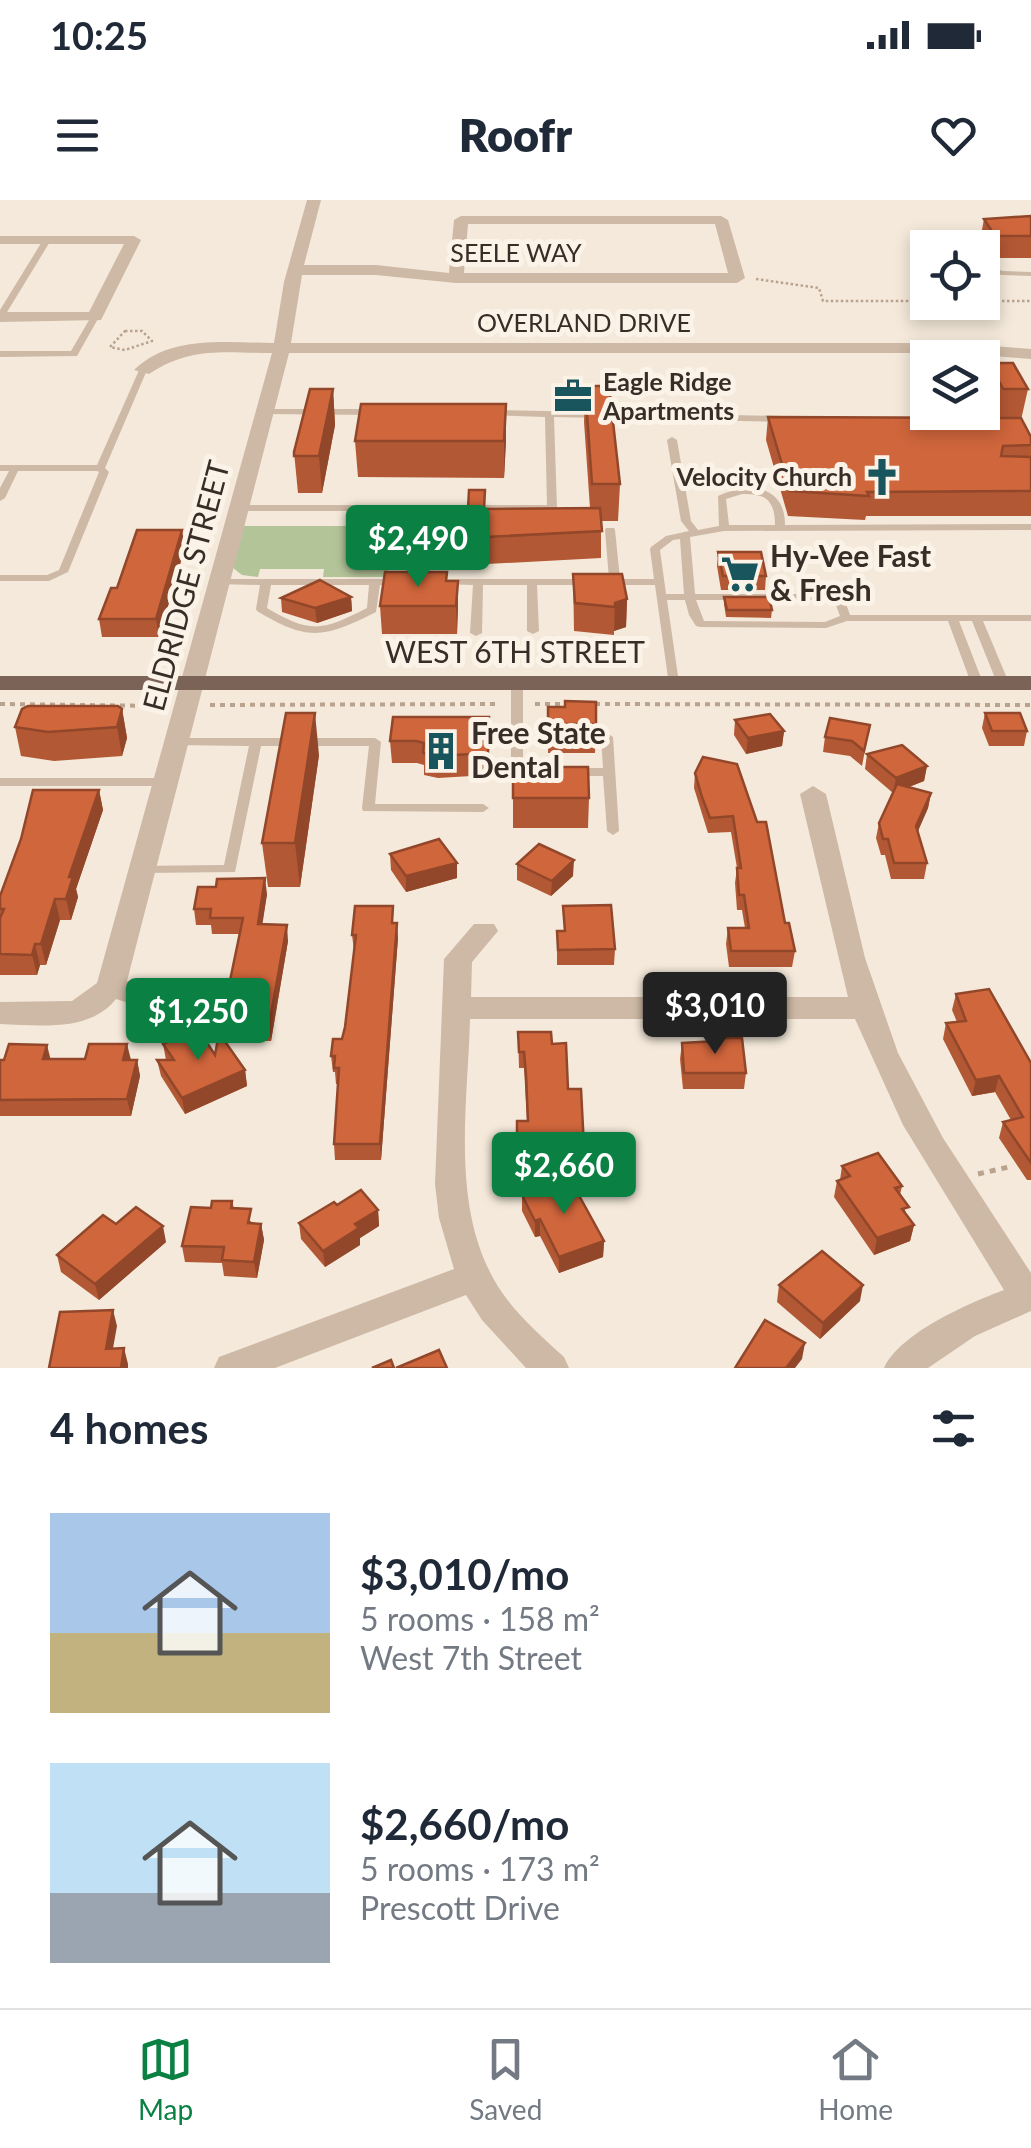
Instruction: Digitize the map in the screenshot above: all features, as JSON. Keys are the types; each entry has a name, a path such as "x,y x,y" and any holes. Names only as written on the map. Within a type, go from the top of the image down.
{"main road":[{"name":"WEST 6TH STREET","path":"0,683 1031,683"}],"street":[{"name":"ELDRIDGE STREET","path":"0,1014 75,1013 123,990 142,869 282,348 295,270 314,200"},
{"name":"SEELE WAY","path":"295,270 376,270 456,278 737,278 720,220 461,220 456,278"},
{"path":"0,240 134,240 94,318 0,317"},
{"name":"OVERLAND DRIVE","path":"143,370 185,348 955,348 1031,354"},
{"path":"812,794 840,918 867,1008 896,1080 953,1180 1029,1296 990,1310 902,1368"},
{"path":"484,931 458,959 450,1198 453,1223 473,1277 507,1326 551,1368"},
{"path":"456,1008 867,1008"},
{"path":"232,1368 473,1277"}],"lane":[{"path":"0,317 47,240"},
{"path":"1000,272 1031,274"},
{"path":"0,354 74,354 94,318"},
{"path":"100,468 143,370"},
{"path":"264,412 394,412"},
{"path":"472,412 798,418"},
{"path":"239,508 552,508 549,413"},
{"path":"672,440 690,533 695,620 700,624 826,625 846,618 1031,618"},
{"path":"0,468 100,468 104,472 63,572 49,578 0,578"},
{"path":"0,498 15,468"},
{"path":"724,528 721,498 746,491 772,498 777,504 780,528"},
{"path":"672,683 655,549 658,544 690,533 724,528 1031,527"},
{"path":"418,582 422,530"},
{"path":"610,530 614,582"},
{"path":"220,582 660,582"},
{"path":"266,582 261,609 298,630 333,630 372,610 375,582"},
{"path":"476,632 478,582"},
{"path":"532,582 533,631"},
{"path":"662,598 823,597 841,602 846,618"},
{"path":"952,618 977,683"},
{"path":"976,618 1003,683"},
{"path":"517,683 517,772 535,772"},
{"path":"606,738 612,831"},
{"path":"176,742 375,742 368,808 483,808"},
{"path":"142,869 230,869 256,742"},
{"path":"554,772 609,772"},
{"path":"0,782 166,782"}],"path":[{"path":"755,279 818,288 823,300 910,300"},
{"path":"1000,301 1031,302"},
{"path":"142,330 152,342 125,350 110,347 126,331 142,330"},
{"path":"953,1180 1013,1166"}],"green space":[{"path":"244,526 393,526 387,577 323,577 324,569 260,569 258,577 242,575 233,568"}],"building":[{"path":"1031,216 1031,236 1000,236 1000,230 991,230 984,219"},
{"path":"1000,363 1013,363 1028,389 1003,389"},
{"path":"585,386 609,386 620,484 592,484"},
{"path":"310,389 333,389 319,456 294,456 294,452"},
{"path":"361,404 506,404 504,441 355,441"},
{"name":"Velocity Church","path":"768,417 910,418 910,430 1000,430 1000,418 1021,418 1031,437 1031,445 1003,446 1001,456 1031,457 1031,491 867,492 869,496 790,491"},
{"path":"469,490 485,490 484,509 600,508 602,531 467,538 435,534 437,509 468,509"},
{"path":"137,530 182,530 156,619 99,619 111,588 117,588"},
{"path":"718,552 761,552 766,576 723,576"},
{"path":"385,572 447,572 446,581 458,581 456,606 380,606"},
{"path":"573,574 622,574 627,599 615,603 615,607 575,603"},
{"path":"320,580 351,597 315,608 281,598"},
{"path":"724,597 769,597 772,610 727,610"},
{"path":"565,701 596,702 596,724 548,724 548,707 565,707"},
{"path":"22,709 122,709 117,727 48,732 15,727"},
{"path":"286,713 315,713 295,843 262,843"},
{"path":"985,713 1020,713 1027,731 992,731"},
{"path":"770,714 784,731 748,738 735,720"},
{"path":"393,717 489,717 488,753 438,756 423,753 424,743 390,741"},
{"path":"830,718 870,725 864,751 852,741 825,737"},
{"path":"902,745 927,766 896,778 867,754"},
{"path":"703,757 737,764 757,822 766,822 785,923 789,923 795,951 731,951 728,928 749,928 744,895 739,895 737,868 741,868 733,816 710,818 702,797 695,773"},
{"path":"513,767 588,767 589,798 513,798"},
{"path":"897,784 931,793 916,826 927,863 894,863 888,839 883,839 879,823"},
{"path":"33,790 99,790 69,877 73,877 66,899 55,899 41,944 35,944 32,955 0,954 0,918 4,909 0,909 0,896 21,839"},
{"path":"439,839 457,863 406,876 390,854"},
{"path":"539,844 574,860 552,881 517,864"},
{"path":"265,878 258,924 287,925 269,1025 221,1024 243,918 210,918 211,909 194,909 198,887 216,887 217,879"},
{"path":"611,905 615,949 558,950 557,931 565,931 563,906"},
{"path":"355,906 393,906 392,923 397,923 380,1144 334,1144 339,1068 334,1068 335,1056 331,1056 333,1039 342,1039 345,1027 356,935 352,935"},
{"path":"989,989 1031,1063 1031,1163 1003,1122 1023,1117 999,1076 976,1080 946,1023 966,1021 956,994"},
{"path":"198,1029 215,1055 219,1033 245,1070 182,1098 157,1060 174,1060 163,1044"},
{"path":"518,1032 551,1032 552,1044 566,1043 568,1089 581,1089 584,1147 517,1147 517,1121 528,1121 524,1052 519,1052"},
{"path":"716,1038 742,1038 746,1073 684,1073 682,1043 717,1041"},
{"path":"9,1044 47,1045 43,1059 85,1059 89,1044 127,1044 123,1060 137,1060 127,1099 0,1100 0,1060 4,1060"},
{"path":"878,1153 902,1186 895,1188 909,1207 902,1209 914,1225 877,1238 837,1181 850,1176 842,1166"},
{"path":"570,1179 604,1241 559,1257 540,1219 535,1221 522,1195"},
{"path":"361,1190 378,1210 355,1224 359,1228 323,1251 299,1223"},
{"path":"212,1201 232,1201 231,1208 251,1209 248,1223 261,1224 254,1262 222,1260 224,1247 182,1246 191,1207 211,1208"},
{"path":"136,1207 163,1226 95,1284 57,1255 103,1215 116,1224"},
{"path":"822,1251 863,1285 823,1323 779,1285"},
{"path":"113,1310 106,1349 124,1348 121,1368 49,1368 60,1312"},
{"path":"765,1320 805,1343 786,1368 735,1368"},
{"path":"439,1350 447,1368 396,1368"},
{"path":"391,1360 394,1368 372,1368"}],"place":[{"name":"Eagle Ridge Apartments","path":"573,396"},
{"name":"Velocity Church","path":"882,477"},
{"name":"Hy-Vee Fast & Fresh","path":"740,574"},
{"name":"Free State Dental","path":"441,751"}]}
